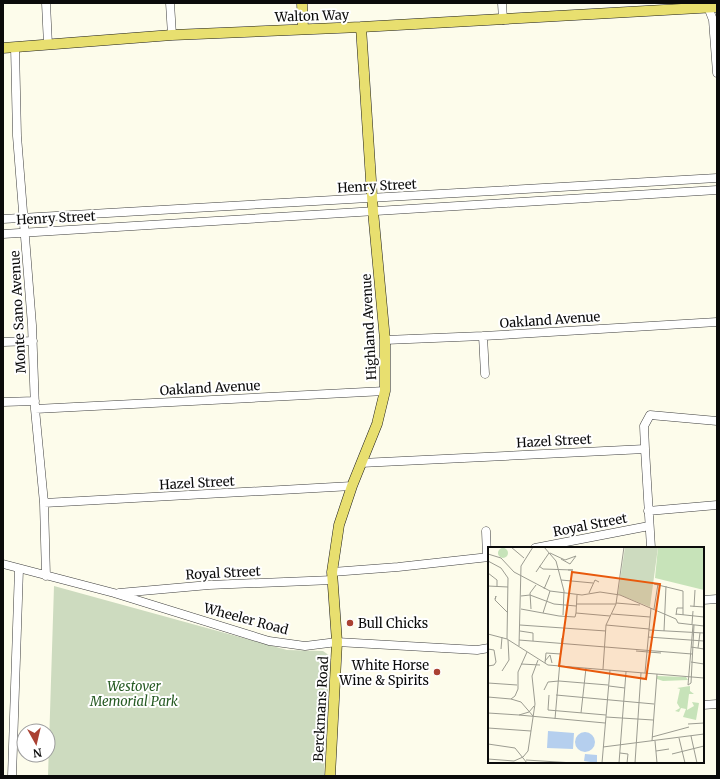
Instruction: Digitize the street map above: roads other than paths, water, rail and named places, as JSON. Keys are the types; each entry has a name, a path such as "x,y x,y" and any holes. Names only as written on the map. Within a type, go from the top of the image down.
{"main road":[{"path":"302,3 303,29"},
{"name":"Walton Way","path":"3,48 172,35 503,20 711,6"},
{"name":"Highland Avenue","path":"337,642 333,576 339,525 352,486 377,424 385,391 385,340 372,198 361,27"},
{"name":"Berckmans Road","path":"330,776 337,642"}],"street":[{"path":"46,3 48,45"},
{"path":"170,3 172,35"},
{"path":"502,3 503,20"},
{"path":"711,6 716,30 717,73"},
{"name":"Monte Sano Avenue","path":"15,47 17,136 33,340 35,405 44,503 46,576"},
{"name":"Henry Street","path":"3,219 717,178"},
{"path":"643,182 643,194"},
{"path":"507,190 508,202"},
{"name":"Henry Street","path":"3,234 717,190"},
{"path":"248,205 250,219"},
{"path":"186,209 187,222"},
{"name":"Henry Street","path":"111,213 111,227"},
{"name":"Oakland Avenue","path":"385,340 483,336 717,322"},
{"path":"483,336 485,374"},
{"path":"3,342 33,340"},
{"name":"Oakland Avenue","path":"3,402 35,405 385,391"},
{"path":"651,547 644,426 650,415 717,421"},
{"name":"Hazel Street","path":"361,463 645,449"},
{"name":"Hazel Street","path":"44,503 352,486"},
{"path":"648,511 717,505"},
{"name":"Royal Street","path":"540,547 649,526"},
{"path":"486,531 488,557"},
{"name":"Royal Street","path":"114,594 333,576 488,557"},
{"name":"Wheeler Road","path":"3,564 114,594 269,641 305,646 337,642 477,650 488,648"},
{"path":"3,775 13,776 19,569"},
{"path":"704,600 717,600"},
{"path":"704,705 717,704"}],"place":[{"name":"Bull Chicks","path":"350,623"},
{"name":"White Horse Wine & Spirits","path":"437,672"}],"park label":[{"name":"Westover Memorial Park","path":"134,694"}]}
